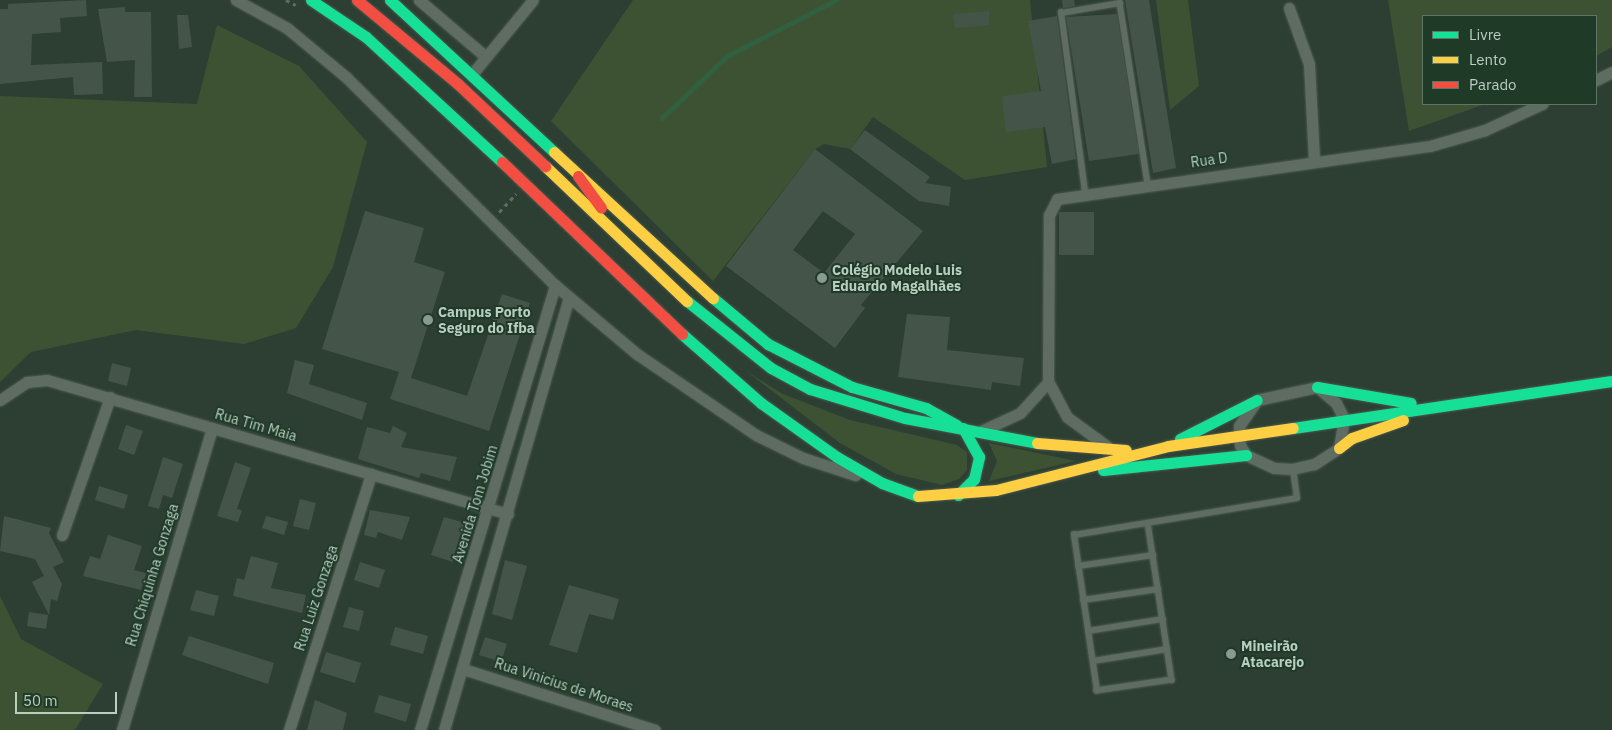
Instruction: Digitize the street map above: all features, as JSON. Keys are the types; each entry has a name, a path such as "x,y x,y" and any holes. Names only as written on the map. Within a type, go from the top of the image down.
{"main road":[{"path":"311,0 366,37 425,87 663,317 761,403 882,483 918,496 958,495 1077,471 1145,450 1238,434 1612,381"},
{"path":"357,0 458,84 707,319 771,368 851,404 1055,446 1145,450"},
{"path":"390,0 473,74 578,176 711,299 768,344 852,387 926,408 964,428 979,457 974,480 958,495"},
{"path":"578,176 632,249"},
{"path":"1317,387 1444,406"},
{"path":"1168,446 1257,400"},
{"path":"1339,448 1352,438 1444,406"},
{"path":"1077,471 1246,455"}],"street":[{"path":"236,0 287,28 346,77 555,285 637,354 756,435 803,458 882,483"},
{"path":"419,0 486,57"},
{"path":"473,74 533,0"},
{"path":"1289,8 1309,64 1314,161"},
{"path":"1597,80 1612,72"},
{"name":"Rua D","path":"1115,450 1067,417 1048,382 1050,215 1057,199 1085,192 1430,146 1485,130 1540,105"},
{"name":"Avenida Tom Jobim","path":"420,730 490,509 555,285"},
{"path":"444,730 467,657 569,297"},
{"name":"Rua Tim Maia","path":"0,400 27,382 47,380 508,514"},
{"path":"980,431 1020,413 1048,382"},
{"path":"1317,387 1336,403 1344,419 1339,448 1314,464 1293,469 1274,468 1246,455 1238,434 1244,416 1257,400 1317,387"},
{"path":"62,535 110,397"},
{"name":"Rua Chiquinha Gonzaga","path":"122,730 212,428"},
{"name":"Rua Luiz Gonzaga","path":"289,730 371,474"},
{"path":"446,650 467,657"},
{"name":"Rua Vinicius de Moraes","path":"463,668 655,730"}],"lane":[{"path":"1085,192 1062,13 1120,3 1148,184"},
{"path":"1148,524 1172,680 1097,691 1074,535 1297,498 1293,469"},
{"path":"1078,566 1153,555"},
{"path":"1084,600 1158,589"},
{"path":"1088,630 1162,619"},
{"path":"1093,661 1167,649"}],"green space":[{"path":"633,0 1030,0 1047,167 965,180 873,117 850,149 824,144 815,149 713,281 551,121"},
{"path":"1156,0 1188,0 1199,86 1170,110"},
{"path":"1388,0 1612,0 1612,47 1597,55 1597,15 1422,15 1422,105 1482,105 1409,131"},
{"path":"217,25 299,66 367,142 333,267 296,328 244,344 136,330 31,352 0,382 0,96 197,104"},
{"path":"746,371 783,394 850,420 957,445 967,452 967,470 959,479 942,485 896,474 840,443"},
{"path":"989,443 1076,461 989,481 997,461"},
{"path":"0,596 21,639 103,684 75,730 0,730"}],"building":[{"path":"86,0 87,16 60,18 61,32 32,34 31,65 102,62 103,94 74,95 73,77 0,84 0,9 8,9 8,4"},
{"path":"1062,0 1074,0 1075,6 1063,8"},
{"path":"1125,0 1149,0 1176,168 1153,173"},
{"path":"125,7 125,12 151,12 152,97 134,97 135,60 107,62 98,9"},
{"path":"989,11 989,25 955,28 953,14"},
{"path":"1117,14 1139,154 1089,161 1066,17"},
{"path":"177,15 188,15 192,47 179,49"},
{"path":"1057,16 1076,159 1052,164 1045,127 1006,132 1002,96 1041,91 1028,21"},
{"path":"865,130 930,177 925,183 951,187 949,206 919,201 850,149"},
{"path":"815,149 923,231 861,305 865,308 835,348 726,266","holes":["823,211 855,234 824,273 793,250"]},
{"path":"365,211 424,228 414,262 445,272 411,378 467,396 502,294 530,303 489,431 390,399 399,372 322,349"},
{"path":"1059,212 1094,212 1094,255 1059,255"},
{"path":"907,314 950,317 947,350 1024,358 1020,386 992,382 991,390 898,377"},
{"path":"295,360 314,365 309,384 367,403 362,420 287,393"},
{"path":"112,363 131,368 127,386 108,381"},
{"path":"126,425 143,431 134,455 118,449"},
{"path":"393,426 407,433 401,447 457,457 450,481 421,473 419,478 358,459 367,427 390,433"},
{"path":"163,457 183,464 172,498 163,495 159,509 148,506"},
{"path":"235,462 251,468 237,509 242,510 238,522 217,516"},
{"path":"99,486 128,495 124,509 95,500"},
{"path":"300,499 316,503 309,530 293,526"},
{"path":"370,510 410,517 402,540 378,532 376,538 364,535"},
{"path":"4,516 51,528 49,533 64,562 53,567 62,584 57,601 51,599 49,615 32,582 44,576 35,559 0,551"},
{"path":"266,516 288,522 284,535 262,528"},
{"path":"444,517 465,523 453,562 431,555"},
{"path":"108,535 142,546 134,570 146,573 141,590 83,576 90,556 100,559"},
{"path":"251,556 278,563 271,588 306,595 302,613 233,596 237,578 244,580"},
{"path":"505,560 527,566 512,620 492,614"},
{"path":"360,562 385,570 379,588 354,580"},
{"path":"569,585 619,599 613,620 589,614 577,653 549,645"},
{"path":"196,590 219,596 214,616 190,610"},
{"path":"349,607 364,611 359,631 343,627"},
{"path":"29,612 48,615 46,629 27,626"},
{"path":"395,627 428,636 423,654 390,645"},
{"path":"189,636 274,663 268,684 182,655"},
{"path":"485,637 507,644 501,662 479,655"},
{"path":"326,652 361,663 355,683 320,672"},
{"path":"379,695 411,704 406,722 374,712"},
{"path":"315,700 347,713 343,730 307,730"}],"waterway":[{"path":"662,118 727,56 836,0"}],"traffic: fast":[{"path":"311,0 366,37 502,162"},
{"path":"390,0 554,152"},
{"path":"713,298 768,344 852,387 926,408 957,425"},
{"path":"687,301 771,368 810,389 905,418 1037,443"},
{"path":"682,334 761,403 837,457 882,483 918,496"},
{"path":"1293,428 1612,381"},
{"path":"1317,387 1411,403"},
{"path":"1180,439 1257,400"},
{"path":"958,495 974,479 979,457 963,428"},
{"path":"1103,470 1246,455"}],"traffic: slow":[{"path":"554,152 713,298"},
{"path":"545,166 687,301"},
{"path":"1339,448 1352,438 1403,420"},
{"path":"918,496 996,490 1168,446 1293,428"},
{"path":"1037,443 1126,450"}],"traffic: jam":[{"path":"357,0 458,84 545,166"},
{"path":"502,162 682,334"},
{"path":"578,176 601,208"}],"place":[{"name":"Colégio Modelo Luis Eduardo Magalhães","path":"822,278"},
{"name":"Campus Porto Seguro do Ifba","path":"428,320"},
{"name":"Mineirão Atacarejo","path":"1231,654"}]}
